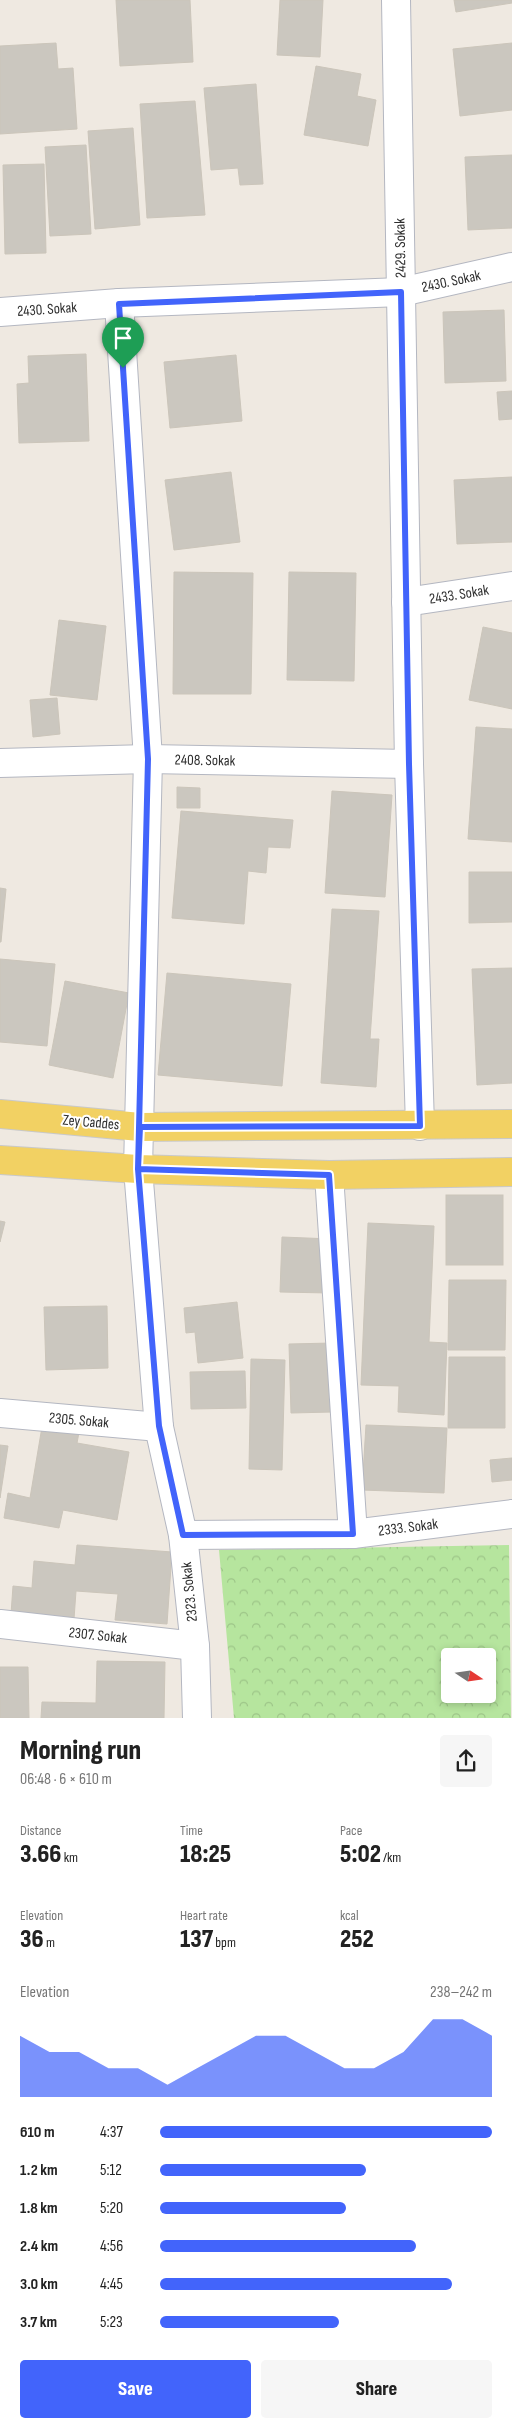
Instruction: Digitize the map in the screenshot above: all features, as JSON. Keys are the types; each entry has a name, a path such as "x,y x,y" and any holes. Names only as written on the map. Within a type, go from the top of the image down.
{"main road":[{"name":"Zey Caddes","path":"0,1114 140,1127 512,1124"},
{"path":"0,1160 138,1169 329,1175 512,1172"}],"street":[{"name":"2429. Sokak","path":"396,0 409,764 420,1126"},
{"name":"2430. Sokak","path":"0,312 119,304 401,292 512,268"},
{"name":"2323. Sokak","path":"119,304 148,759 138,1169 159,1426 183,1535 195,1646 196,1718"},
{"name":"2433. Sokak","path":"406,602 512,586"},
{"name":"2408. Sokak","path":"0,763 148,759 409,764"},
{"path":"329,1175 353,1534"},
{"name":"2305. Sokak","path":"0,1413 159,1426"},
{"name":"2333. Sokak","path":"183,1535 353,1534 512,1514"},
{"name":"2307. Sokak","path":"0,1624 195,1646"}],"green space":[{"path":"509,1545 511,1718 234,1718 219,1550"}],"building":[{"path":"116,0 190,0 193,62 120,66"},
{"path":"280,0 323,0 320,57 277,55"},
{"path":"454,0 512,0 512,3 456,12"},
{"path":"56,43 58,69 73,68 77,129 0,134 0,46"},
{"path":"512,43 512,110 460,116 453,49"},
{"path":"316,66 361,74 357,96 376,100 368,146 304,135"},
{"path":"256,84 263,184 240,185 238,168 211,170 204,88"},
{"path":"195,101 205,215 147,218 140,104"},
{"path":"133,128 140,225 95,229 88,131"},
{"path":"86,145 91,234 50,236 45,147"},
{"path":"512,155 512,228 468,230 465,157"},
{"path":"44,164 46,253 5,254 3,165"},
{"path":"504,310 506,381 445,383 443,312"},
{"path":"86,354 89,441 19,443 17,384 29,383 28,356"},
{"path":"236,355 242,421 170,428 164,362"},
{"path":"512,391 512,419 499,420 497,392"},
{"path":"231,472 240,542 174,550 165,480"},
{"path":"512,477 512,542 457,544 454,480"},
{"path":"174,572 253,573 251,694 173,694"},
{"path":"289,572 356,573 354,681 287,680"},
{"path":"59,620 106,626 97,700 50,695"},
{"path":"483,627 512,633 512,709 469,700"},
{"path":"57,698 60,734 33,737 30,700"},
{"path":"476,727 512,729 512,842 468,839"},
{"path":"177,787 200,788 200,808 177,808"},
{"path":"332,791 392,795 385,897 325,893"},
{"path":"181,811 293,820 290,848 268,847 266,873 248,871 244,924 172,918"},
{"path":"469,872 512,872 512,922 469,923"},
{"path":"0,888 6,889 1,942 0,942"},
{"path":"332,909 379,911 370,1039 379,1039 376,1087 321,1083"},
{"path":"0,959 55,964 47,1046 0,1042"},
{"path":"512,968 512,1083 477,1085 472,969"},
{"path":"167,973 291,984 282,1086 158,1075"},
{"path":"65,981 129,993 113,1078 49,1065"},
{"path":"446,1195 503,1195 503,1265 446,1265"},
{"path":"0,1221 5,1222 0,1242"},
{"path":"368,1223 434,1226 429,1342 447,1343 444,1415 398,1412 399,1386 361,1385"},
{"path":"282,1237 331,1239 329,1293 280,1292"},
{"path":"449,1280 506,1280 505,1350 448,1350"},
{"path":"237,1302 243,1358 198,1363 195,1332 186,1333 184,1308"},
{"path":"107,1306 108,1368 46,1370 44,1307"},
{"path":"332,1343 332,1412 291,1413 289,1344"},
{"path":"449,1357 505,1357 505,1428 448,1428"},
{"path":"251,1359 285,1360 282,1470 249,1469"},
{"path":"245,1371 246,1408 191,1409 190,1372"},
{"path":"43,1421 80,1427 77,1443 129,1452 117,1520 63,1510 59,1528 4,1518 8,1493 30,1498"},
{"path":"366,1425 447,1428 444,1493 362,1490"},
{"path":"0,1445 8,1446 0,1498"},
{"path":"512,1458 512,1480 492,1482 490,1460"},
{"path":"77,1545 172,1552 167,1624 115,1620 118,1594 76,1591 74,1619 11,1614 13,1586 32,1588 34,1561 75,1565"},
{"path":"97,1661 165,1662 164,1718 41,1718 42,1702 96,1703"},
{"path":"0,1667 28,1667 29,1718 0,1718"}],"route":[{"path":"123,368 119,304 401,292 409,764 420,1126 140,1127 138,1169 329,1175 353,1534 183,1535 159,1426 138,1169 148,759 123,368"}]}
